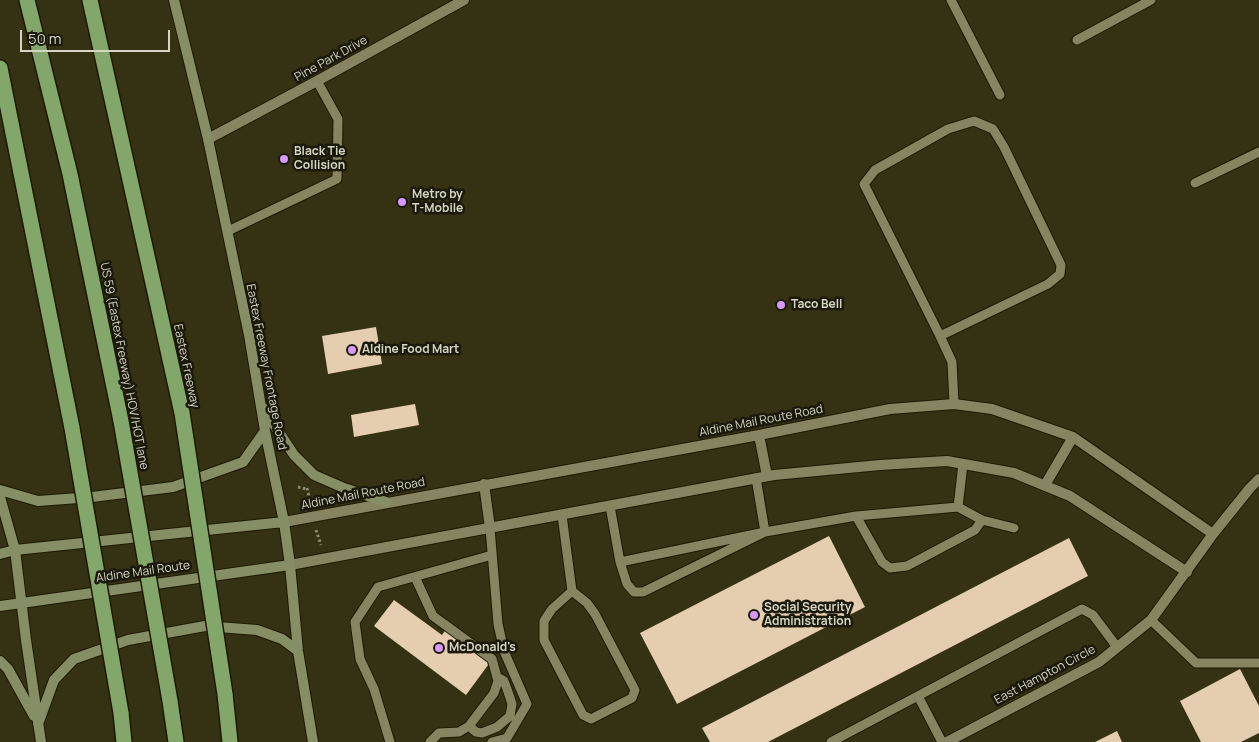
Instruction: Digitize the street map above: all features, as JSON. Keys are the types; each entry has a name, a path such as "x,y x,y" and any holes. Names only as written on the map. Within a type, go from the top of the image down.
{"highway":[{"name":"US 59 (Eastex Freeway) HOV/HOT lane","path":"27,0 70,174 121,421 176,742"},
{"name":"Eastex Freeway","path":"90,0 182,413 225,694 230,742"},
{"path":"0,68 72,428 121,712 124,742"}],"main road":[{"name":"Eastex Freeway Frontage Road","path":"174,0 208,138 228,231 284,522 298,651 313,742"},
{"path":"260,404 294,454 314,475 344,488 386,502"},
{"path":"0,490 38,500 92,498 173,487 243,462 265,430"},
{"path":"0,497 15,550 41,742"},
{"path":"0,554 15,550 284,522"},
{"name":"Aldine Mail Route","path":"0,606 290,565"},
{"path":"38,724 54,680 74,659 128,640 205,626 256,630 282,639 298,651"},
{"path":"0,661 8,668 38,724"}],"street":[{"name":"Pine Park Drive","path":"208,138 317,81 464,0"},
{"name":"Aldine Mail Route Road","path":"284,522 759,435 890,409 954,404 992,409 1073,437 1214,534"},
{"path":"759,435 767,476"},
{"path":"1044,486 1073,437"},
{"path":"290,565 767,476 880,465 946,461 1014,473 1070,496 1187,572"},
{"name":"East Hampton Circle","path":"947,742 1099,662 1150,620 1214,534 1259,479"},
{"path":"484,484 490,528"}],"lane":[{"path":"951,0 1000,95"},
{"path":"1077,40 1151,0"},
{"path":"228,231 337,179 338,119 317,81"},
{"path":"940,336 1048,284 1060,274 1061,265 1000,141 993,129 974,121 948,129 875,170 864,184 952,362 954,404"},
{"path":"1194,183 1259,152"},
{"path":"958,507 963,464"},
{"path":"756,478 765,532"},
{"path":"610,506 620,562 627,584 634,592 643,592 765,532"},
{"path":"620,562 765,532 856,516 958,507 982,520 1014,528"},
{"path":"562,515 572,590 587,603 595,614 634,690 632,698 591,719 583,714 544,640 544,621 552,609 572,590"},
{"path":"856,516 882,562 890,568 907,566 975,530 982,520"},
{"path":"490,528 498,624 504,652 527,704 507,738 492,742"},
{"path":"390,742 374,689 360,659 355,622 378,587 492,555"},
{"path":"415,577 433,616 492,659 498,681 494,693 469,726 458,732 439,732 430,742"},
{"path":"831,742 1082,609 1093,615 1117,647"},
{"path":"1150,620 1196,663 1259,662"},
{"path":"469,726 476,732 482,733 497,727 510,716 512,704 507,689 504,681 497,677"},
{"path":"918,696 942,742"}],"path":[{"path":"298,487 306,489"},
{"path":"316,530 321,545"}],"building":[{"path":"376,327 382,364 328,374 322,336"},
{"path":"415,404 419,425 354,437 351,415"},
{"path":"829,536 865,607 677,704 640,633"},
{"path":"1069,538 1088,576 768,742 710,742 702,728"},
{"name":"McDonald's","path":"394,600 442,635 447,628 491,661 466,695 374,626"},
{"path":"1240,669 1259,706 1259,733 1241,742 1201,742 1180,701"},
{"path":"1117,731 1122,742 1095,742"}],"place":[{"name":"Black Tie Collision","path":"284,159"},
{"name":"Metro by T-Mobile","path":"402,202"},
{"name":"Taco Bell","path":"781,305"},
{"name":"Aldine Food Mart","path":"352,350"},
{"name":"Social Security Administration","path":"754,615"},
{"name":"McDonald's","path":"439,648"}]}
